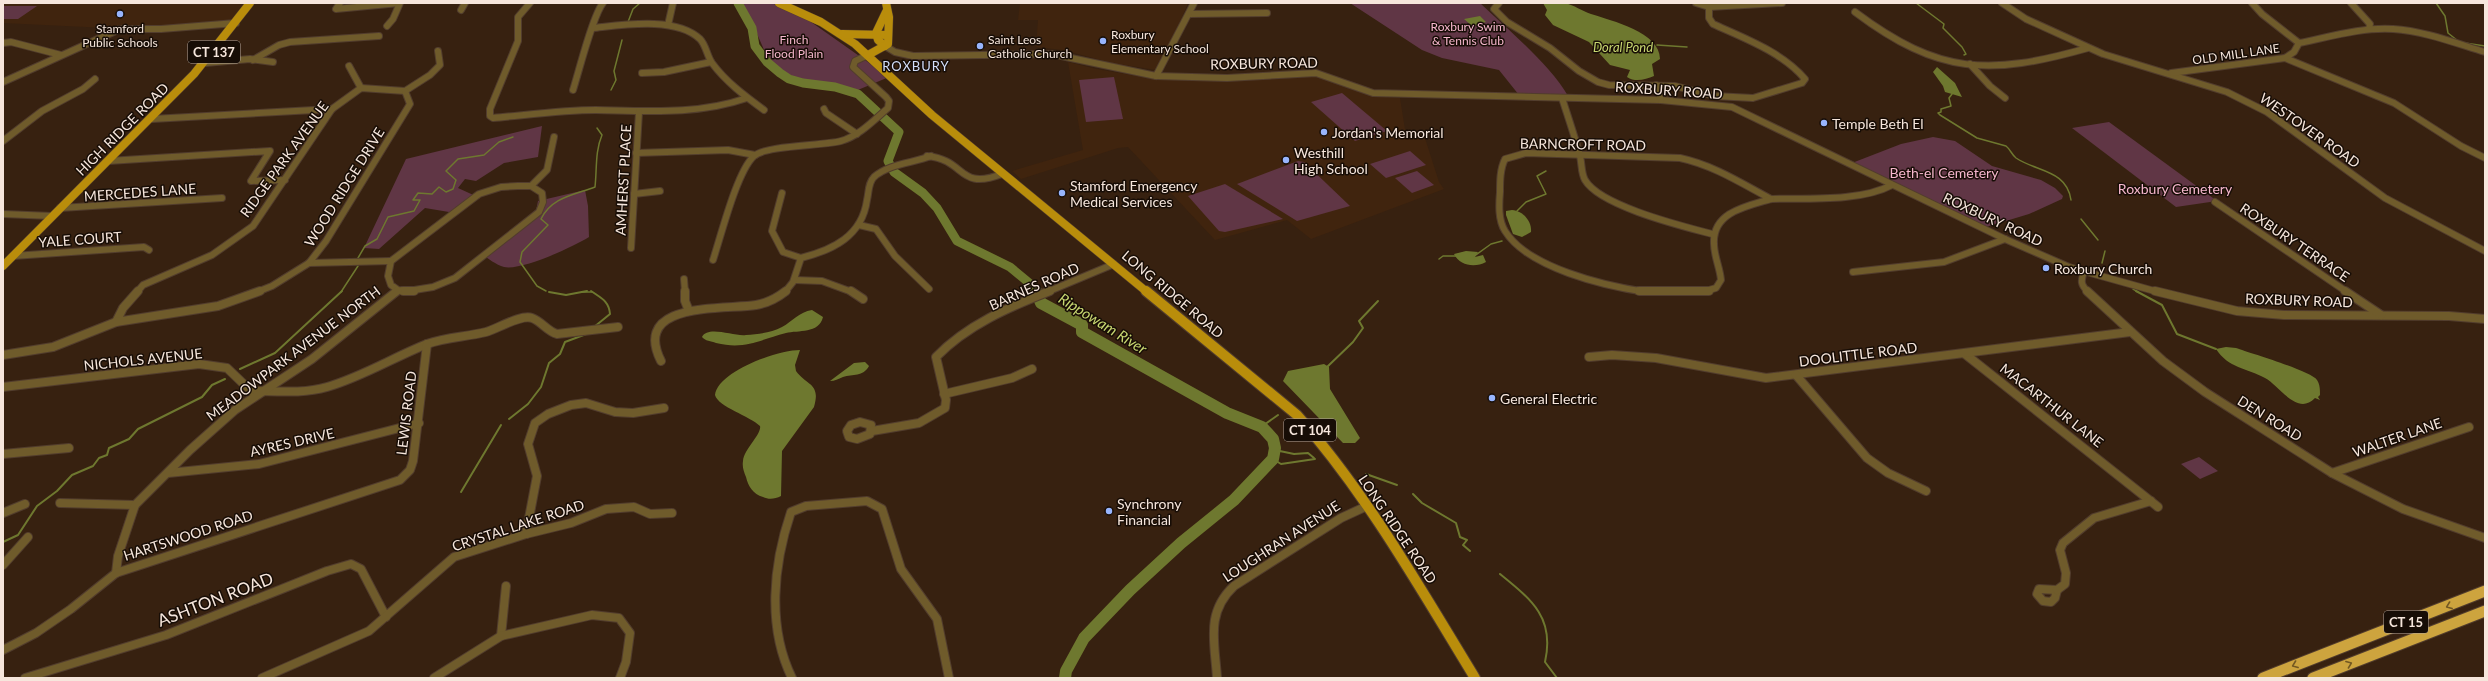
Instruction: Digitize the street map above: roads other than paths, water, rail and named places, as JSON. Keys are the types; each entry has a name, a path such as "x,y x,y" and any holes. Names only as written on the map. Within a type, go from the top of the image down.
{"highway":[{"name":"CT 15","path":"2263,678 2485,591"},
{"name":"CT 15","path":"2313,678 2485,610"}],"main road":[{"name":"HIGH RIDGE ROAD","path":"3,266 60,208 152,119 205,63 250,3"},
{"name":"LONG RIDGE ROAD","path":"779,3 821,22 855,44 932,115 1002,174 1297,415 1324,446 1367,506 1436,613 1475,678"},
{"path":"855,44 876,33 886,12 886,3"},
{"path":"868,55 885,46 889,40 889,17 886,12"},
{"path":"876,33 878,40 885,46"},
{"path":"840,34 876,33 888,35"}],"street":[{"path":"340,3 336,9 399,3 394,19 387,26"},
{"path":"461,10 465,3"},
{"path":"530,3 518,17 518,41 490,116 493,118 500,119 595,110 639,112 702,110 748,98"},
{"path":"573,90 593,28 596,11 603,3"},
{"path":"668,25 673,3"},
{"path":"1156,76 1194,3"},
{"path":"1499,3 1494,9 1507,22 1550,48 1598,82 1609,85 1656,85 1690,89 1714,96 1753,98 1802,84 1805,79 1756,43 1715,26 1709,18 1709,7"},
{"path":"1696,3 1709,7 1782,3"},
{"name":"WESTOVER ROAD","path":"2002,3 2026,19 2120,61 2168,74 2250,102 2267,112 2385,198 2485,251"},
{"path":"2252,3 2259,12 2299,43"},
{"path":"2351,3 2370,26"},
{"path":"1854,12 1914,50 1942,61 1970,64 2044,60 2088,48"},
{"path":"1189,14 1266,13"},
{"path":"3,82 120,29 223,27 236,23"},
{"path":"593,28 638,24 668,25 696,36 702,42 711,62 748,98 764,110"},
{"name":"OLD MILL LANE","path":"2168,74 2285,58 2294,52 2299,43 2370,26 2416,32 2485,52"},
{"path":"253,60 279,45 290,42 379,36"},
{"path":"3,43 11,42 62,55"},
{"name":"ROXBURY ROAD","path":"885,46 895,52 913,56 1027,52 1052,54 1156,76 1227,78 1308,72 1329,76 1373,93 1660,100 1732,107 2005,239 2057,263 2084,271 2196,302 2237,311 2284,315 2381,315 2485,319"},
{"path":"349,66 362,88 405,90 430,75 440,65 438,51"},
{"path":"636,153 728,150 754,155 781,148 841,141 857,134 888,108 889,101 886,97 853,67 856,61 868,55"},
{"path":"2285,58 2394,103 2425,121 2456,144 2485,158"},
{"path":"205,63 253,60 269,60 273,62"},
{"path":"642,73 664,72 711,62"},
{"path":"1970,64 1990,86 2005,98"},
{"path":"3,141 20,131 42,111 85,88 94,79"},
{"path":"1656,85 1660,100"},
{"name":"RIDGE PARK AVENUE","path":"116,322 122,308 143,285 212,255 242,235 261,215 332,109 362,88"},
{"name":"WOOD RIDGE DRIVE","path":"116,322 218,306 272,286 309,263 326,241 410,104 405,90"},
{"path":"1562,98 1580,154 1585,181 1602,195 1666,221 1712,234 1724,216 1734,209 1771,199 1851,196 1881,191 1892,185"},
{"path":"152,119 332,109"},
{"path":"824,109 826,113 857,134"},
{"name":"AMHERST PLACE","path":"631,248 639,112"},
{"path":"531,186 547,170 554,137"},
{"path":"108,161 270,151 251,181 285,180"},
{"name":"BARNCROFT ROAD","path":"1712,234 1712,247 1723,271 1722,281 1716,288 1695,292 1643,292 1615,287 1575,275 1539,259 1518,244 1506,232 1500,221 1502,165 1505,159 1526,153 1689,159 1718,170 1771,199"},
{"path":"713,260 743,171 754,155"},
{"path":"782,193 772,231 783,252 802,258 835,248 851,236 865,214 870,181 880,172 931,156 947,158 965,176 975,181 986,181 1002,174"},
{"path":"309,263 391,261 479,194 501,187 531,186 542,193 543,202 539,212 455,278 432,288 397,291 391,286 388,280 391,261"},
{"path":"634,194 660,191"},
{"name":"MERCEDES LANE","path":"60,208 222,198"},
{"name":"ROXBURY TERRACE","path":"2215,202 2381,315"},
{"path":"3,214 52,216"},
{"path":"859,225 876,229 895,256 929,289"},
{"path":"1853,272 1944,262 2005,239"},
{"name":"YALE COURT","path":"13,256 144,247 149,250"},
{"path":"661,361 656,350 657,329 666,321 688,311 710,307 746,306 769,300 786,291 795,280 796,270 802,258"},
{"name":"BARNES ROAD","path":"872,431 914,426 932,418 945,408 944,394 936,357 961,335 1022,303 1114,264"},
{"name":"DEN ROAD","path":"2084,271 2080,281 2082,286 2163,361 2204,392 2332,473 2403,509 2485,538"},
{"path":"684,279 685,301 688,311"},
{"path":"795,280 814,280 844,287 855,292 863,299"},
{"name":"MEADOWPARK AVENUE NORTH","path":"116,573 118,556 135,505 190,450 235,410 312,359 397,291"},
{"name":"NICHOLS AVENUE","path":"3,387 199,364 227,368 235,378 251,391 261,392 324,388 382,367 427,344 452,337 486,332 523,318 532,318 548,331 557,334 618,328"},
{"path":"3,355 53,347 116,322"},
{"name":"DOOLITTLE ROAD","path":"1589,357 1624,354 1668,358 1730,374 1766,378 2130,332"},
{"name":"LEWIS ROAD","path":"400,480 410,470 413,461 419,423 427,344"},
{"name":"MACARTHUR LANE","path":"1965,354 2158,507"},
{"path":"944,394 1012,378 1032,369"},
{"path":"1796,374 1867,458 1877,467 1902,481 1926,491"},
{"path":"526,534 536,476 534,461 528,444 535,423 548,414 570,405 586,404 615,412 633,413 664,408"},
{"name":"AYRES DRIVE","path":"168,473 259,464 419,423"},
{"name":"WALTER LANE","path":"2332,473 2469,427"},
{"path":"3,454 69,448"},
{"name":"HARTSWOOD ROAD","path":"3,650 36,633 71,609 116,573 400,480"},
{"path":"792,678 781,652 775,599 784,529 791,512 806,506 867,501 882,510 901,569 937,619 948,678"},
{"path":"2057,590 2065,584 2067,577 2060,550 2063,543 2094,518 2151,501"},
{"path":"60,503 135,505"},
{"path":"3,513 25,504"},
{"name":"LOUGHRAN AVENUE","path":"1217,678 1213,622 1217,603 1221,596 1234,586 1341,518 1367,506"},
{"name":"CRYSTAL LAKE ROAD","path":"262,678 363,634 386,617 454,557 526,534 571,523 606,509 634,507 650,514 672,513"},
{"path":"3,565 28,537"},
{"name":"ASHTON ROAD","path":"25,678 166,635 327,571 351,564 361,569 386,617"},
{"path":"501,636 506,586"},
{"path":"434,678 501,636 592,615 619,618 630,633 626,662 620,678"}],"water":[{"name":"Doral Pond","path":"1543,3 1565,3 1588,13 1622,24 1644,35 1658,50 1660,59 1652,64 1654,76 1637,80 1630,79 1627,77 1630,70 1610,65 1589,42 1553,25 1545,15 1547,10"},
{"path":"1480,16 1486,22 1482,23 1485,26 1471,25 1464,19"},
{"path":"1937,67 1955,83 1962,97 1945,92 1943,86 1933,72"},
{"path":"1512,210 1520,212 1526,217 1530,224 1531,232 1522,237 1513,234 1506,215 1506,211"},
{"path":"1466,251 1478,252 1475,257 1483,255 1486,262 1477,265 1468,265 1460,261 1454,254"},
{"path":"812,310 823,317 821,322 813,329 786,333 744,345 726,345 706,340 702,337 710,332 741,335 769,332 782,327 807,311"},
{"path":"2226,347 2236,348 2266,358 2312,376 2319,384 2320,395 2318,397 2320,400 2315,398 2308,403 2302,404 2295,402 2288,398 2265,378 2238,367 2226,360 2216,349"},
{"path":"800,350 795,365 796,371 812,386 816,393 816,399 814,407 782,451 781,496 768,499 759,496 752,489 747,480 743,465 744,456 758,433 760,426 722,404 715,395 719,386 726,378 737,370 764,358"},
{"path":"865,362 869,366 867,370 861,374 830,381 854,363"},
{"path":"1324,364 1329,367 1330,389 1360,438 1355,443 1343,443 1283,381 1288,371"}],"waterway":[{"path":"628,22 633,9 640,3"},
{"name":"Rippowam River","path":"738,3 752,28 755,46 767,62 789,79 803,83 835,87 858,94 899,132 888,161 894,172 923,193 937,208 957,241 1010,267 1034,287 1036,292"},
{"path":"1916,3 1944,24 1943,28 1962,47 1966,54 1964,55"},
{"path":"2436,3 2445,16 2448,33 2458,41"},
{"path":"611,90 616,80 614,71 622,40"},
{"path":"2465,43 2485,46"},
{"path":"1657,45 1687,47"},
{"path":"1952,94 1949,98 1951,106 1941,109 1941,112 1938,113 1940,115 1977,138 2006,146 2016,158 2024,163 2057,177 2064,183 2071,200"},
{"path":"546,291 537,286 520,262 522,252 548,225 541,219 551,206 557,201 595,187 597,154 602,135 597,128"},
{"path":"358,258 365,246 377,239 388,217 414,211 420,200 413,200 418,193 432,194 439,187 446,192 453,189 456,180 446,171 458,159 484,155 499,142 513,137"},
{"path":"1517,211 1526,202 1546,194 1537,176 1546,171"},
{"path":"2081,219 2098,240"},
{"path":"1473,257 1491,244 1502,241"},
{"path":"2102,263 2105,251"},
{"path":"1439,259 1443,256 1457,256"},
{"path":"341,292 358,266"},
{"path":"2133,289 2138,292"},
{"path":"549,292 566,295 587,291"},
{"path":"591,291 606,303 610,314 594,327"},
{"name":"Rippowam River","path":"1036,291 1041,303 1082,325 1082,332 1227,413 1262,427 1273,439 1275,448 1273,459 1234,500 1181,543 1130,590 1084,638 1066,671 1065,678"},
{"path":"2136,291 2162,305 2177,334 2216,349"},
{"path":"240,369 275,353 341,292"},
{"path":"582,292 592,292"},
{"path":"1326,368 1353,342 1363,328 1359,321 1378,301"},
{"path":"509,419 528,404 541,387 549,363 560,354 565,342 589,333"},
{"path":"3,542 18,535 37,506 57,491 72,475 93,466 99,458 107,455 109,448 129,439 138,429 202,397 212,385 225,379"},
{"path":"1261,427 1278,415"},
{"path":"461,492 501,425"},
{"path":"1275,450 1294,454 1308,453 1314,458"},
{"path":"1273,459 1281,464 1315,459"},
{"path":"1366,474 1397,485"},
{"path":"1413,494 1422,503 1456,523 1460,537 1467,540 1463,545 1470,551"},
{"path":"1500,574 1522,593 1538,611 1544,622 1547,633 1545,662 1557,678"}],"place":[{"name":"Stamford Public Schools","path":"120,14"},
{"name":"Roxbury Elementary School","path":"1103,41"},
{"name":"Saint Leos Catholic Church","path":"980,46"},
{"name":"Temple Beth El","path":"1824,123"},
{"name":"Jordan's Memorial","path":"1324,132"},
{"name":"Westhill High School","path":"1286,160"},
{"name":"Stamford Emergency Medical Services","path":"1062,193"},
{"name":"Roxbury Church","path":"2046,268"},
{"name":"General Electric","path":"1492,398"},
{"name":"Synchrony Financial","path":"1109,511"}],"district":[{"name":"ROXBURY","path":"916,66"}],"park label":[{"name":"Roxbury Swim & Tennis Club","path":"1468,33"},
{"name":"Finch Flood Plain","path":"794,46"},
{"name":"Beth-el Cemetery","path":"1944,172"},
{"name":"Roxbury Cemetery","path":"2175,188"}]}
